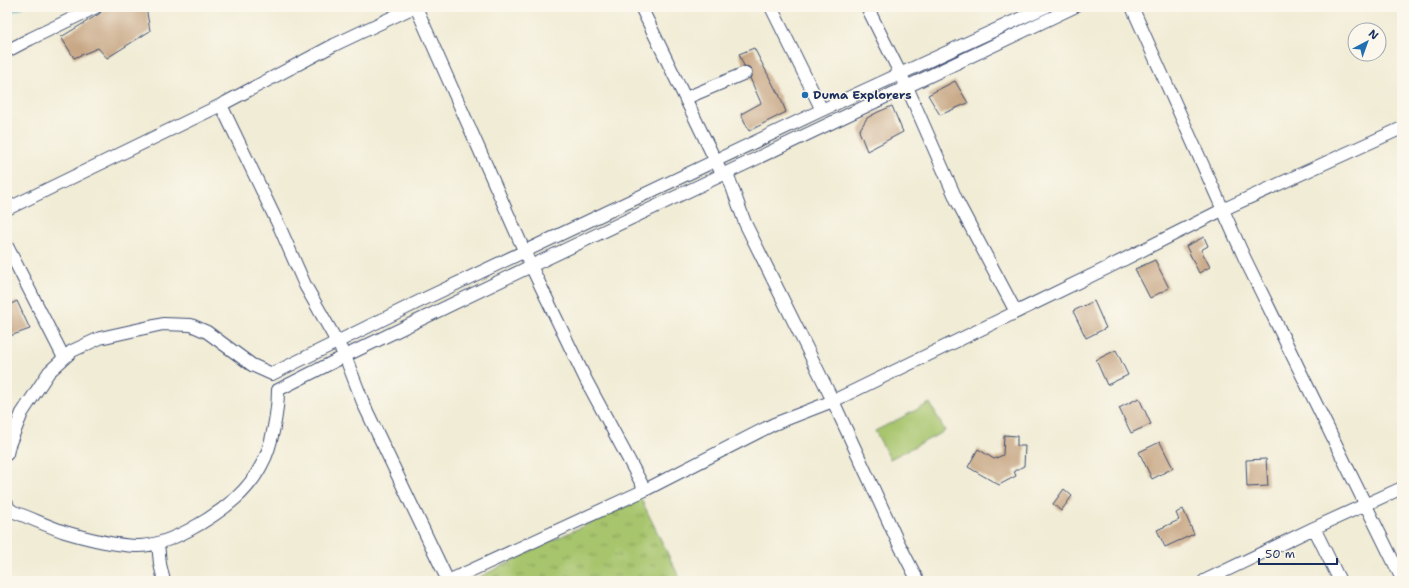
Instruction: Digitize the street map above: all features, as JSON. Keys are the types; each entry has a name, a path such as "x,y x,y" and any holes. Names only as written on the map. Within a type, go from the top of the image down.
{"street":[{"path":"7,51 30,38 96,7"},
{"path":"7,209 221,105 334,45 415,7 524,252 586,380 645,490"},
{"path":"641,7 715,161 724,174 745,223 833,401 897,540 918,581"},
{"path":"771,7 822,110"},
{"path":"867,7 907,87 957,201 1016,312"},
{"path":"272,374 420,301 822,110 1045,7"},
{"path":"278,390 531,266 1074,7"},
{"path":"1132,7 1222,210 1402,579"},
{"path":"686,98 744,73"},
{"path":"221,105 280,228 305,285 345,356 367,412 448,581 645,490 774,424 833,401 1222,210 1402,128"},
{"path":"7,246 64,358"},
{"path":"7,454 9,445 22,413 49,372 72,352 100,338 163,324 191,326 207,332 252,365 272,374 278,390 274,422 268,450 263,464 237,498 201,523 182,533 158,543 136,546 64,532 8,508"},
{"path":"1204,581 1314,528 1366,506 1402,488"},
{"path":"1314,528 1336,579"},
{"path":"158,543 160,564 164,581"}],"green space":[{"path":"930,403 945,431 890,459 875,431"},
{"path":"641,499 681,581 472,581 547,543"}],"building":[{"path":"106,7 146,7 150,31 107,58 98,48 74,58 61,37 99,14"},
{"path":"754,48 779,94 786,112 749,131 741,114 761,103 750,78 752,70 749,67 744,66 739,54"},
{"path":"955,81 968,103 940,115 928,95"},
{"path":"892,106 903,132 867,151 859,131 867,118"},
{"path":"1204,237 1208,246 1201,250 1210,267 1199,273 1186,246"},
{"path":"1155,260 1169,288 1150,298 1135,269"},
{"path":"17,301 30,329 7,337 7,306"},
{"path":"1094,301 1106,328 1086,338 1073,311"},
{"path":"1116,350 1128,375 1107,385 1096,360"},
{"path":"1139,398 1151,424 1131,433 1119,408"},
{"path":"1004,435 1017,436 1017,446 1025,446 1024,466 1014,471 1016,476 999,485 968,467 978,449 994,459 1003,455"},
{"path":"1160,442 1173,468 1152,479 1139,452"},
{"path":"1266,459 1268,486 1247,487 1246,460"},
{"path":"1064,489 1072,496 1061,511 1053,504"},
{"path":"1183,509 1194,534 1165,547 1157,530 1179,520 1176,513"}],"waterway":[{"path":"7,17 13,10 22,7"}],"place":[{"name":"Duma Explorers","path":"805,95"}]}
